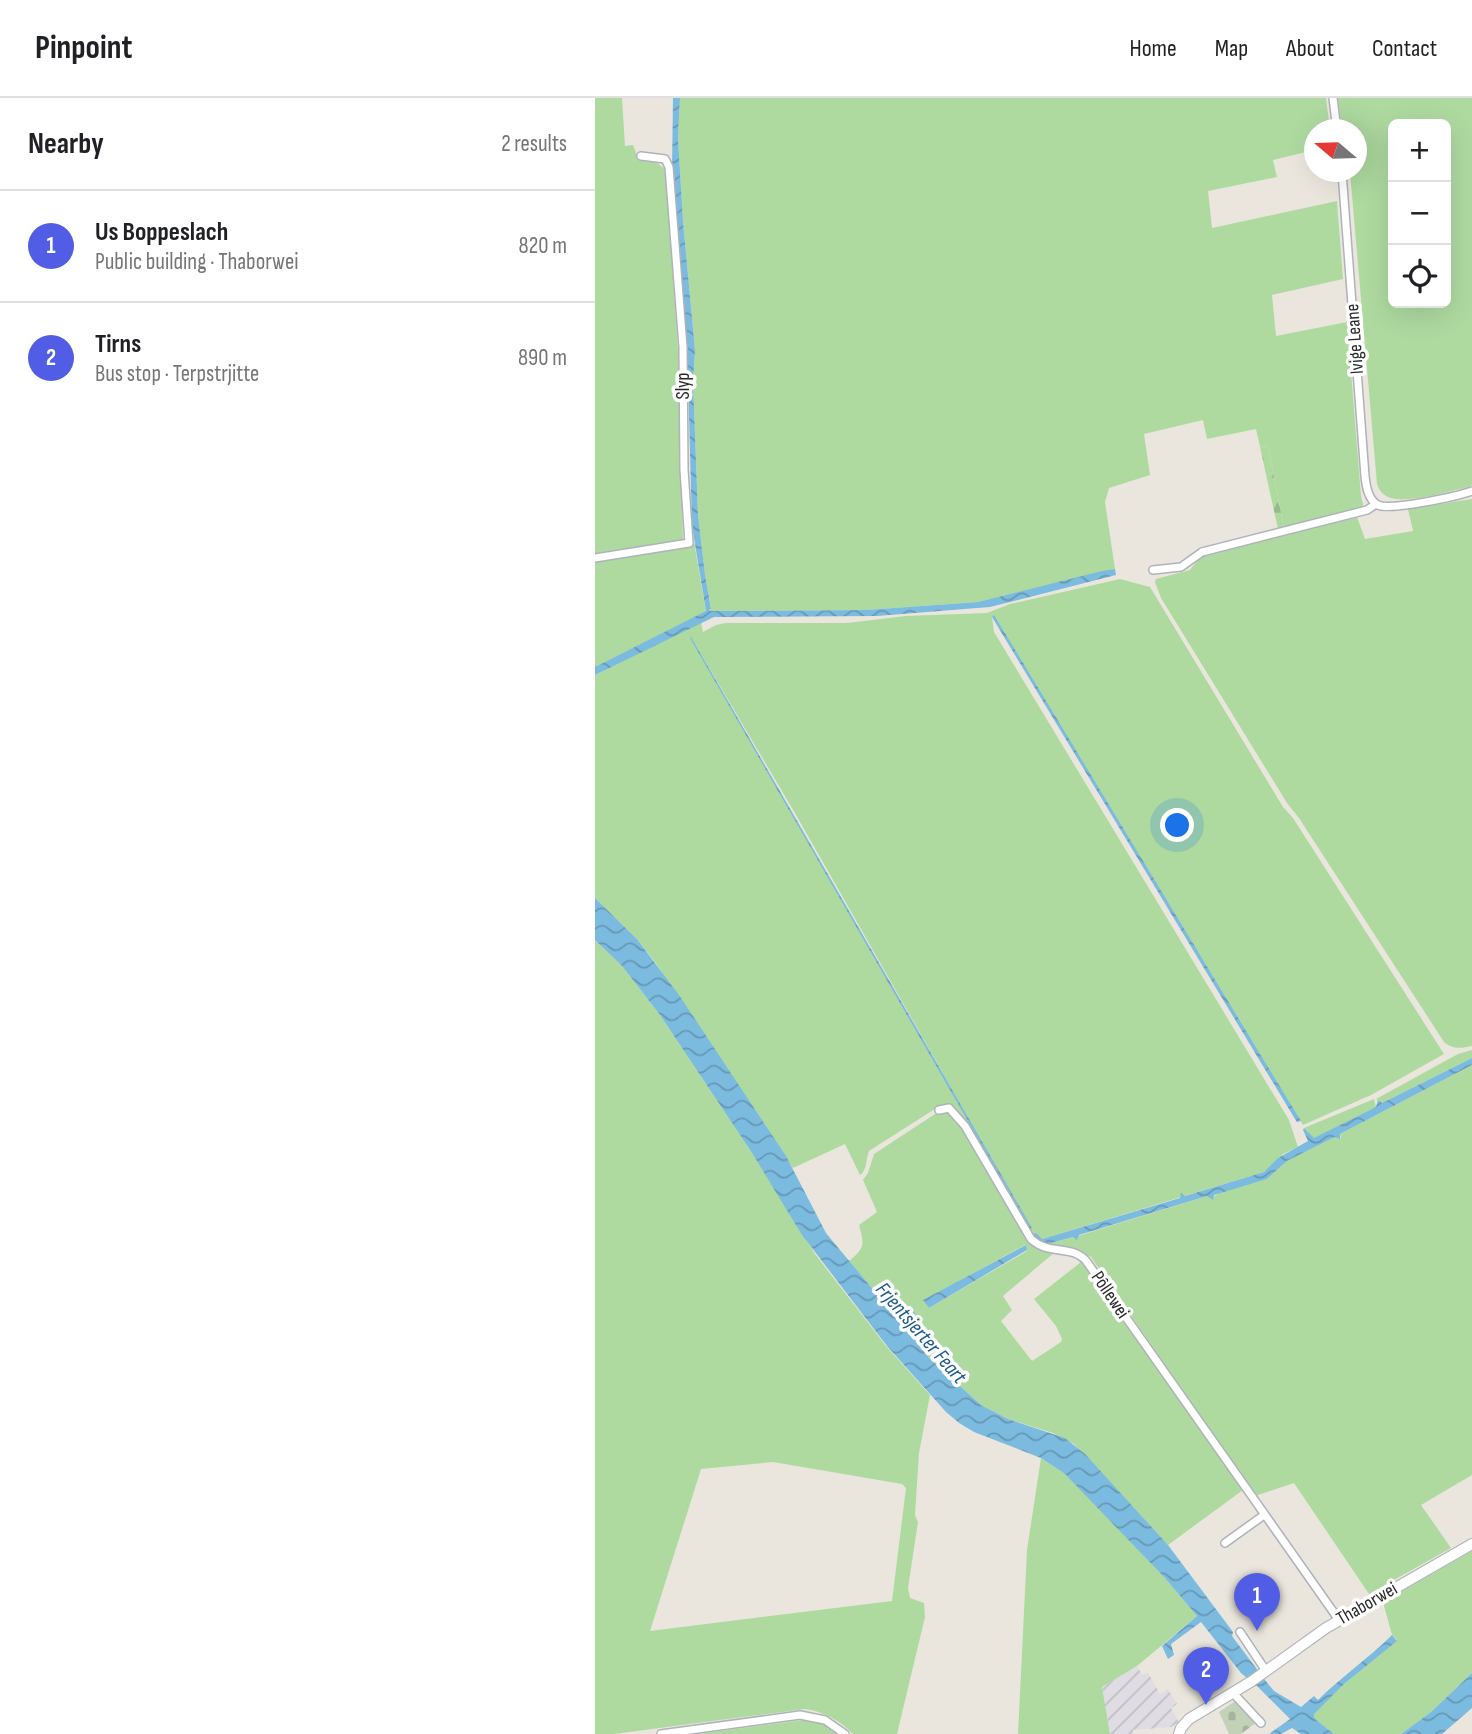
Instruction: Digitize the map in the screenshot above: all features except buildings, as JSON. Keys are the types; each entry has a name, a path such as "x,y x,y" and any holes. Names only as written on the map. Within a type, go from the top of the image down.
{"street":[{"path":"1333,98 1336,119"},
{"name":"Slyp","path":"595,558 689,543 684,470 683,347 669,167 665,159 641,156"},
{"name":"Ivige Leane","path":"1343,182 1365,475 1370,497 1376,504"},
{"path":"1153,570 1181,567 1202,552 1367,510 1376,504 1387,507 1472,491"},
{"name":"Pôllewei","path":"939,1110 949,1108 965,1126 1031,1239 1045,1248 1083,1256 1339,1620"},
{"path":"1225,1543 1265,1516"},
{"name":"Thaborwei","path":"1179,1734 1189,1719 1252,1681 1339,1620 1472,1544"},
{"path":"1240,1632 1264,1673"},
{"path":"1233,1693 1261,1723"},
{"path":"661,1734 800,1715 825,1720 845,1734"}],"shaded area":[{"path":"1137,1666 1142,1675 1148,1673 1160,1694 1168,1689 1177,1704 1171,1708 1179,1722 1171,1727 1133,1730 1133,1734 1110,1734 1102,1687"}],"green space":[{"path":"595,98 622,98 625,146 633,145 638,158 656,162 666,170 678,351 683,542 595,557"},
{"path":"680,98 1326,98 1329,119 1304,119 1304,152 1273,160 1277,177 1208,191 1212,228 1337,201 1343,279 1272,295 1276,336 1347,322 1364,508 1284,528 1268,446 1260,447 1256,429 1207,439 1203,420 1144,434 1150,475 1109,488 1105,502 1115,569 978,602 866,610 710,611 698,515 693,381 695,350 678,138"},
{"path":"1338,98 1472,98 1472,485 1427,496 1395,499 1381,492 1377,484 1351,182 1367,182 1367,119 1341,119"},
{"path":"1268,446 1284,528 1278,529 1260,447"},
{"path":"1472,499 1472,1046 1457,1048 1444,1042 1287,803 1161,598 1155,582 1156,579 1190,570 1200,557 1357,517 1365,539 1413,531 1408,509"},
{"path":"694,542 706,612 595,667 595,561 685,546"},
{"path":"1120,579 1150,587 1283,807 1293,818 1444,1054 1371,1095 1303,1125 994,616 994,632 1289,1120 1298,1147 1283,1154 1264,1172 1042,1239 1033,1234 1032,1239 950,1105 941,1105 869,1151 860,1175 845,1144 793,1168 655,962 637,939 595,898 595,675 701,622 703,632 726,623 847,623 906,616 987,613 1010,604","holes":["691,637 796,815 1031,1228"]},
{"path":"595,940 622,966 660,1015 815,1254 886,1346 930,1395 919,1453 915,1515 918,1522 908,1588 910,1598 924,1603 925,1617 897,1734 853,1734 831,1717 805,1709 614,1734 595,1734","holes":["773,1462 902,1484 906,1488 892,1601 650,1631 701,1469"]},
{"path":"1472,1050 1472,1058 1382,1103 1376,1099 1458,1054"},
{"path":"1472,1065 1472,1475 1421,1505 1451,1548 1369,1594 1294,1483 1255,1496 1091,1257 1073,1249 1044,1245 1074,1237 1077,1239 1078,1236 1267,1179 1287,1161 1335,1137 1341,1138 1340,1134"},
{"path":"1374,1099 1376,1107 1314,1139 1304,1128"},
{"path":"938,1112 949,1113 959,1121 1031,1242 1055,1252 1003,1296 1012,1310 1001,1321 1032,1361 1062,1339 1056,1326 1034,1299 1081,1262 1243,1490 1168,1545 1074,1444 1053,1433 1008,1419 981,1405 930,1359 903,1326 911,1307 900,1313 892,1312 849,1261 862,1245 859,1225 877,1212 863,1180 874,1154","holes":["1025,1245 1027,1251 929,1308 924,1300"]},
{"path":"1041,1458 1077,1485 1197,1616 1137,1666 1102,1687 1110,1734 1018,1734 1027,1550"},
{"path":"1472,1551 1472,1673 1431,1712 1401,1734 1334,1734 1314,1718 1313,1714 1344,1684 1397,1640 1392,1635 1383,1602"},
{"path":"1237,1700 1257,1722 1241,1734 1229,1734 1219,1712"},
{"path":"803,1720 824,1723 838,1734 698,1734"}],"water":[{"path":"673,98 680,98 678,138 695,350 693,381 698,515 710,611 866,610 978,602 1102,571 1115,569 1116,575 990,607 877,616 714,617 595,675 595,667 706,611 692,526 687,342 672,168"},
{"path":"994,615 1301,1121 1297,1122 1295,1119 992,617"},
{"path":"691,637 1032,1228 1030,1229"},
{"path":"595,898 637,939 679,995 786,1156 826,1233 892,1312 900,1313 911,1307 916,1316 903,1322 903,1326 930,1359 981,1405 1008,1419 1065,1438 1085,1454 1168,1545 1274,1691 1301,1707 1314,1696 1318,1700 1392,1635 1397,1641 1344,1684 1314,1714 1314,1718 1334,1734 1301,1734 1292,1728 1281,1734 1269,1734 1290,1719 1241,1673 1201,1622 1171,1644 1174,1655 1168,1659 1162,1646 1197,1616 1164,1577 1065,1474 1041,1458 974,1432 959,1423 887,1346 802,1235 752,1153 660,1015 622,966 595,940"},
{"path":"1472,1058 1472,1065 1340,1134 1340,1139 1335,1137 1287,1161 1267,1179 1214,1195 1213,1200 1207,1196 1079,1235 1077,1240 1073,1237 1044,1245 1033,1234 1036,1233 1042,1239 1180,1198 1181,1193 1185,1196 1264,1172 1278,1158 1308,1141 1304,1128 1314,1138 1376,1107 1378,1100 1382,1103"},
{"path":"1026,1245 1027,1250 929,1308 923,1300"},
{"path":"1472,1673 1472,1708 1442,1734 1401,1734 1431,1712"}],"place":[{"name":"Us Boppeslach","path":"1257,1631"},
{"name":"Tirns","path":"1206,1705"}],"water label":[{"name":"Frjentsjerter Feart","path":"921,1333"}]}
